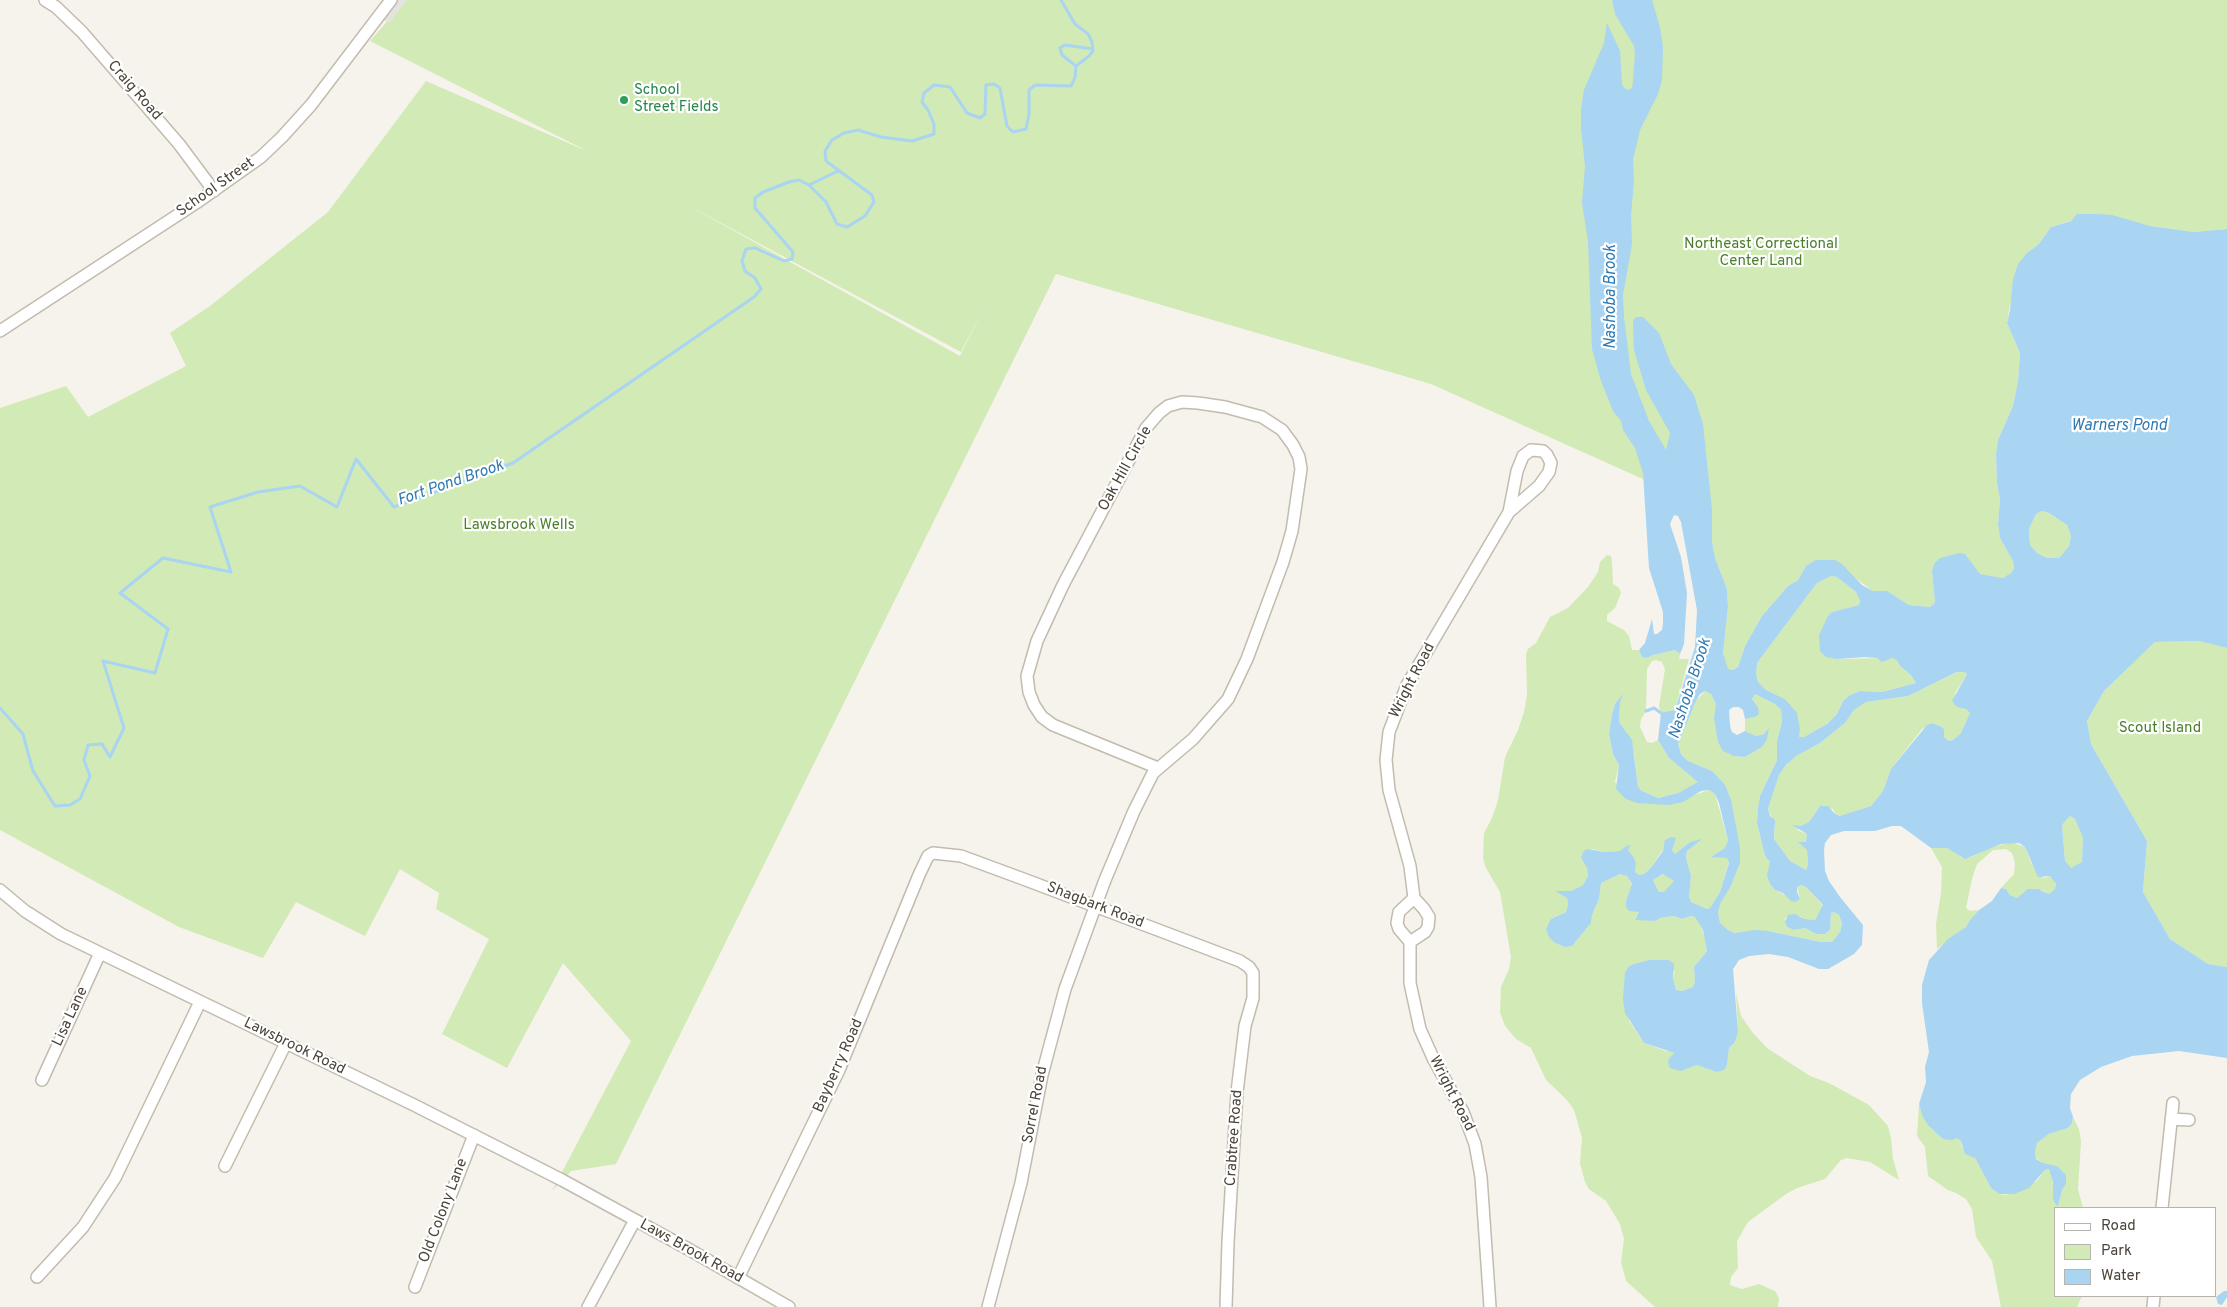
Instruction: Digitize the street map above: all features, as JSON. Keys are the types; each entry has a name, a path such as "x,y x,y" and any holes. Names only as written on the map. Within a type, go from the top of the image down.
{"street":[{"name":"Craig Road","path":"45,0 56,7 82,32 179,144 214,191"},
{"name":"School Street","path":"0,331 248,167 282,137 331,81 391,0"},
{"name":"Oak Hill Circle","path":"1096,907 1134,811 1153,773 1193,740 1228,699 1247,659 1282,562 1295,516 1302,469 1299,457 1282,430 1262,418 1225,407 1198,403 1182,402 1168,406 1146,428 1063,585 1036,641 1027,676 1029,692 1042,717 1053,724 1158,768"},
{"name":"Wright Road","path":"1490,1307 1481,1177 1475,1144 1463,1112 1433,1058 1420,1029 1410,983 1410,942 1425,932 1429,922 1427,913 1414,898 1410,866 1387,775 1389,732 1393,716 1407,685 1509,512 1545,480 1551,463 1548,455 1543,451 1531,450 1524,456 1517,471 1509,512"},
{"name":"Shagbark Road","path":"933,853 961,856 1240,962 1252,971"},
{"name":"Bayberry Road","path":"738,1278 839,1070 919,875 928,856 933,853"},
{"name":"Lawsbrook Road","path":"0,890 24,911 61,934 474,1135 593,1197"},
{"path":"1410,942 1399,929 1397,916 1402,908 1414,898"},
{"name":"Sorrel Road","path":"988,1307 1021,1183 1042,1075 1065,988 1096,907"},
{"name":"Lisa Lane","path":"42,1080 100,953"},
{"name":"Crabtree Road","path":"1226,1307 1237,1092 1246,1026 1253,998 1254,980 1252,971"},
{"path":"37,1277 84,1227 116,1178 200,1002"},
{"path":"226,1166 286,1043"},
{"path":"2162,1207 2172,1103"},
{"path":"2171,1119 2189,1120"},
{"name":"Old Colony Lane","path":"415,1287 474,1135"},
{"name":"Laws Brook Road","path":"593,1197 789,1307"},
{"path":"588,1307 635,1220"}],"green space":[{"path":"406,0 2227,0 2227,229 2194,232 2150,226 2097,214 2051,227 2039,244 2027,253 2010,304 2007,323 2020,353 2018,381 2013,406 1998,440 1996,454 1997,483 2000,499 1998,524 2000,538 2013,561 2014,568 2011,573 2004,578 1979,574 1965,555 1932,572 1935,602 1930,607 1909,605 1887,591 1873,591 1851,575 1842,564 1806,566 1798,580 1788,586 1762,616 1745,646 1738,667 1733,670 1727,669 1723,653 1728,607 1727,589 1715,558 1712,541 1712,510 1431,384 1056,274 616,1164 571,1171 552,1191 631,1041 563,963 507,1068 442,1034 489,939 436,909 439,893 400,869 365,936 296,902 263,958 179,927 0,830 0,408 66,386 88,417 186,366 170,333 210,306 328,212 426,81 589,152 370,41","holes":["680,201 961,352 983,309 960,356"]},
{"path":"2042,511 2049,513 2067,525 2071,536 2069,546 2059,558 2047,558 2037,553 2030,545 2029,529 2036,514"},
{"path":"1607,555 1611,556 1613,584 1619,588 1621,593 1615,608 1607,615 1607,621 1624,630 1629,636 1632,650 1639,650 1642,657 1647,658 1675,650 1680,654 1679,659 1689,659 1675,710 1668,713 1661,713 1659,706 1665,669 1662,662 1652,661 1647,669 1646,711 1641,719 1640,727 1647,742 1652,743 1658,740 1669,758 1699,782 1678,793 1657,798 1638,787 1634,753 1626,731 1619,722 1622,697 1615,704 1609,734 1613,754 1619,765 1615,782 1637,803 1657,803 1692,796 1709,790 1715,794 1728,840 1725,848 1713,856 1728,858 1729,862 1720,892 1710,908 1707,909 1691,902 1689,897 1691,876 1686,858 1687,851 1700,840 1690,842 1675,854 1672,851 1673,845 1666,845 1650,869 1644,874 1639,875 1635,872 1636,864 1628,850 1630,846 1626,846 1621,851 1605,852 1592,849 1581,858 1587,868 1588,876 1583,885 1571,891 1556,891 1567,898 1568,904 1566,912 1551,919 1555,943 1565,947 1572,946 1591,923 1592,915 1599,899 1601,883 1620,874 1627,876 1632,885 1626,901 1639,912 1635,919 1654,921 1674,916 1682,919 1691,916 1695,917 1699,921 1706,941 1707,951 1694,967 1695,981 1693,987 1682,991 1676,990 1673,979 1675,971 1625,973 1629,1021 1644,1043 1676,1053 1670,1057 1681,1071 1697,1065 1716,1072 1727,1065 1729,1048 1735,1042 1738,1032 1736,993 1741,1016 1767,1048 1810,1076 1829,1083 1869,1105 1888,1126 1891,1138 1893,1159 1899,1180 1870,1162 1847,1158 1841,1160 1825,1179 1797,1188 1786,1194 1748,1222 1737,1241 1738,1268 1731,1277 1730,1285 1742,1289 1759,1284 1775,1291 1779,1298 1778,1307 1655,1307 1626,1281 1621,1262 1624,1239 1620,1224 1606,1201 1589,1189 1585,1182 1580,1163 1582,1138 1574,1110 1567,1100 1546,1080 1531,1048 1516,1039 1505,1026 1500,1012 1501,987 1509,969 1511,957 1500,892 1486,868 1483,858 1484,833 1492,818 1498,800 1505,757 1524,712 1527,695 1526,654 1528,649 1536,643 1550,617 1568,608 1588,587 1598,572 1600,562"},
{"path":"1831,576 1837,577 1856,592 1860,601 1859,605 1832,612 1837,659 1897,659 1900,666 1911,675 1916,683 1882,692 1860,691 1850,695 1843,701 1837,714 1827,724 1804,737 1799,737 1800,730 1785,699 1766,690 1758,682 1756,674 1757,663 1817,583"},
{"name":"Scout Island","path":"2199,641 2227,648 2227,967 2208,964 2170,939 2143,892 2147,841 2091,744 2087,721 2104,691 2155,642"},
{"path":"1958,672 1967,674 1955,693 1957,706 1966,709 1970,713 1961,733 1949,741 1944,737 1944,729 1934,723 1922,729 1891,769 1883,791 1871,806 1841,816 1835,814 1833,809 1820,806 1809,822 1797,830 1807,834 1806,842 1799,842 1807,850 1808,865 1806,870 1790,861 1774,839 1775,825 1768,809 1779,775 1786,765 1795,756 1820,743 1845,723 1854,710 1866,702 1908,696"},
{"path":"1705,691 1711,694 1716,704 1716,709 1734,756 1745,757 1762,747 1764,734 1756,736 1745,731 1745,719 1755,717 1758,707 1752,699 1755,694 1775,704 1781,710 1782,722 1777,741 1777,760 1760,796 1757,823 1765,856 1770,862 1770,884 1775,890 1789,897 1800,899 1797,887 1801,885 1806,887 1823,906 1815,920 1804,919 1800,916 1785,918 1787,927 1794,930 1805,928 1816,934 1825,934 1830,930 1831,912 1839,915 1842,925 1840,932 1832,942 1821,942 1768,931 1735,933 1720,923 1718,912 1721,901 1730,888 1740,863 1712,771 1688,761 1681,754 1678,744 1696,701"},
{"path":"2070,816 2075,819 2083,837 2082,862 2076,867 2070,868 2065,861 2062,825"},
{"path":"2012,842 2025,847 2031,863 2044,878 2050,876 2053,879 2056,885 2055,889 2049,894 2042,890 2017,898 2010,895 2006,889 2001,888 2014,874 2015,863 2012,853 2006,849 1993,850 1977,864 1972,879 1966,908 1970,911 1979,910 1966,927 1937,949 1936,924 1941,893 1942,867 1931,848 1947,848 1962,858 1971,857 1989,848"},
{"path":"1664,874 1675,881 1665,892 1659,892 1653,880"},
{"path":"1919,1104 1922,1115 1943,1139 1957,1138 1961,1141 1962,1147 1975,1158 1991,1188 1999,1194 2006,1195 2037,1181 2045,1170 2049,1169 2052,1174 2053,1189 2058,1206 2062,1190 2066,1184 2057,1166 2043,1163 2036,1158 2035,1152 2037,1143 2049,1134 2068,1128 2072,1123 2073,1117 2079,1129 2081,1141 2078,1189 2083,1207 2054,1207 2054,1297 2082,1297 2077,1307 2001,1307 1992,1261 1976,1237 1972,1209 1966,1199 1948,1190 1928,1176 1925,1147 1917,1136"}],"shaded area":[{"path":"397,0 407,0 389,23 382,19"}],"water":[{"name":"Warners Pond","path":"1612,0 1652,0 1660,27 1663,47 1662,80 1658,94 1640,130 1633,160 1632,244 1623,295 1631,374 1649,421 1666,450 1670,433 1646,390 1634,350 1633,321 1636,317 1643,317 1659,333 1671,364 1694,395 1703,424 1712,510 1712,541 1715,558 1727,589 1728,607 1723,653 1728,669 1733,670 1738,667 1745,646 1762,616 1788,586 1798,580 1806,566 1816,560 1835,560 1842,564 1862,585 1873,591 1887,591 1909,605 1930,607 1935,602 1932,572 1934,564 1940,558 1959,553 1965,554 1980,574 2003,578 2011,573 2014,568 2013,561 2000,538 1998,524 2000,499 1997,483 1996,454 1998,440 2013,406 2018,381 2020,353 2007,323 2013,279 2018,264 2027,253 2039,244 2051,227 2071,221 2077,214 2097,214 2112,215 2150,226 2194,232 2227,229 2227,648 2199,641 2155,642 2104,691 2087,721 2091,744 2147,841 2143,892 2170,939 2208,964 2227,967 2227,1058 2179,1051 2132,1056 2101,1067 2080,1080 2071,1094 2072,1123 2068,1128 2049,1134 2037,1143 2035,1152 2036,1159 2043,1163 2057,1166 2066,1175 2066,1184 2062,1190 2058,1206 2053,1199 2053,1182 2049,1169 2045,1170 2029,1188 2014,1194 1999,1194 1991,1188 1975,1158 1965,1154 1961,1141 1957,1138 1952,1140 1943,1139 1928,1125 1922,1115 1919,1104 1926,1082 1925,1067 1929,1052 1922,1003 1922,985 1929,960 1948,939 1966,927 1979,910 1992,901 2001,888 2006,889 2010,895 2017,898 2028,889 2038,889 2049,894 2055,889 2056,884 2050,876 2038,877 2025,847 2019,843 2001,844 1965,859 1947,848 1931,848 1901,826 1892,826 1875,831 1844,831 1831,835 1825,843 1825,871 1829,881 1840,897 1863,925 1862,945 1854,954 1828,969 1819,969 1788,957 1769,954 1749,956 1739,960 1733,969 1738,1032 1735,1042 1729,1048 1727,1065 1724,1070 1716,1072 1697,1065 1681,1071 1670,1068 1668,1062 1675,1053 1644,1043 1625,1013 1623,999 1625,973 1628,967 1650,960 1669,960 1674,964 1673,979 1676,990 1682,991 1693,987 1695,981 1694,967 1707,951 1703,930 1695,917 1691,916 1682,919 1674,916 1660,918 1655,921 1635,920 1639,912 1629,911 1626,907 1626,901 1632,884 1627,876 1620,874 1601,883 1599,899 1592,915 1591,923 1572,946 1565,947 1555,943 1549,937 1546,929 1551,919 1566,912 1568,904 1567,898 1555,891 1571,891 1583,885 1588,876 1587,868 1581,858 1583,852 1587,849 1605,852 1620,851 1626,846 1631,845 1628,850 1636,864 1635,872 1639,875 1644,874 1650,869 1663,851 1665,840 1671,837 1676,838 1672,850 1675,854 1690,842 1702,839 1687,851 1686,858 1691,876 1689,897 1691,902 1707,909 1710,908 1720,892 1729,863 1727,858 1711,857 1725,848 1728,840 1719,803 1715,794 1709,790 1701,791 1683,802 1669,805 1637,803 1626,799 1616,789 1619,765 1613,754 1609,734 1615,704 1623,694 1620,703 1619,722 1632,740 1638,787 1642,791 1658,798 1678,793 1698,782 1669,758 1658,740 1661,713 1675,710 1695,647 1697,610 1681,522 1678,516 1674,515 1670,524 1681,557 1687,593 1684,644 1680,654 1675,650 1647,658 1642,657 1639,650 1645,643 1652,619 1654,634 1662,630 1663,623 1663,612 1649,568 1643,473 1635,448 1623,430 1621,421 1613,411 1601,381 1592,349 1588,241 1582,203 1585,166 1581,109 1584,90 1604,43 1607,23 1620,51 1622,84 1628,90 1632,88 1634,46 1615,14","holes":["2042,511 2049,513 2067,525 2071,536 2069,546 2059,558 2047,558 2037,553 2030,545 2029,529 2036,514","1831,576 1837,577 1856,592 1860,601 1859,605 1832,612 1828,616 1819,635 1820,651 1826,657 1837,659 1865,657 1877,658 1882,662 1892,658 1897,660 1900,666 1911,675 1916,683 1882,692 1860,691 1850,695 1843,701 1837,714 1827,724 1804,737 1799,737 1800,730 1797,713 1785,699 1766,690 1758,682 1756,674 1757,663 1817,583","1957,672 1967,674 1952,701 1957,707 1966,709 1970,713 1961,733 1953,740 1949,741 1944,737 1944,729 1940,726 1933,723 1927,725 1891,769 1883,791 1871,806 1840,816 1835,814 1828,806 1820,806 1809,822 1801,826 1792,825 1807,834 1806,842 1798,842 1807,850 1808,865 1806,870 1790,861 1774,839 1775,820 1770,816 1768,809 1779,775 1796,756 1820,743 1845,723 1854,710 1866,702 1908,696","1705,691 1711,694 1716,704 1714,718 1718,742 1723,751 1734,756 1745,757 1762,747 1767,739 1769,728 1764,734 1756,736 1745,731 1737,735 1732,732 1730,726 1729,710 1733,707 1739,707 1743,710 1745,719 1755,717 1759,714 1758,707 1752,699 1755,694 1775,704 1781,710 1782,722 1777,741 1777,760 1760,796 1758,808 1757,823 1765,856 1770,862 1767,875 1770,884 1775,890 1783,893 1791,901 1795,902 1800,899 1797,887 1801,885 1806,887 1823,905 1815,920 1804,919 1795,914 1788,915 1785,922 1787,927 1794,930 1805,928 1816,934 1825,934 1830,930 1831,913 1834,912 1839,915 1842,924 1840,932 1832,942 1821,942 1768,931 1755,930 1735,933 1720,923 1718,912 1740,863 1740,848 1731,800 1725,785 1712,771 1688,761 1681,754 1678,744 1700,694","2070,816 2075,819 2083,838 2082,862 2071,868 2065,861 2062,825","1663,874 1674,881 1664,892 1659,892 1653,880"]},
{"path":"2227,1291 2227,1297 2222,1305 2218,1304 2217,1296"}],"waterway":[{"name":"Fort Pond Brook","path":"0,708 23,734 33,771 55,806 70,805 80,799 90,776 84,760 88,745 102,744 110,757 124,728 103,661 155,673 168,629 120,593 163,558 231,572 210,507 258,492 300,486 337,507 356,459 394,507 513,463 754,297 761,289 755,278 745,271 742,261 746,249 755,248 784,261 792,259 793,252 755,208 755,198 763,192 799,180 809,185 826,202 837,224 847,227 865,216 874,202 872,195 826,161 825,151 832,140 844,133 858,130 881,137 912,141 934,134 934,124 922,102 924,93 934,85 950,87 967,113 980,118 985,114 986,85 994,84 1000,88 1007,126 1013,132 1026,129 1029,114 1029,90 1035,85 1071,86 1075,78 1076,66 1093,51 1092,42 1088,34 1075,24 1061,0"},
{"name":"Fort Pond Brook","path":"1076,66 1062,55 1060,48 1065,45 1093,49"},
{"name":"Fort Pond Brook","path":"809,185 838,171"},
{"path":"1646,711 1654,708 1661,713"}],"place":[{"name":"School Street Fields","path":"624,100"}],"park label":[{"name":"Northeast Correctional Center Land","path":"1761,254"},
{"name":"Lawsbrook Wells","path":"519,526"}],"water label":[{"name":"Nashoba Brook","path":"1612,297"},
{"name":"Nashoba Brook","path":"1691,689"}]}
